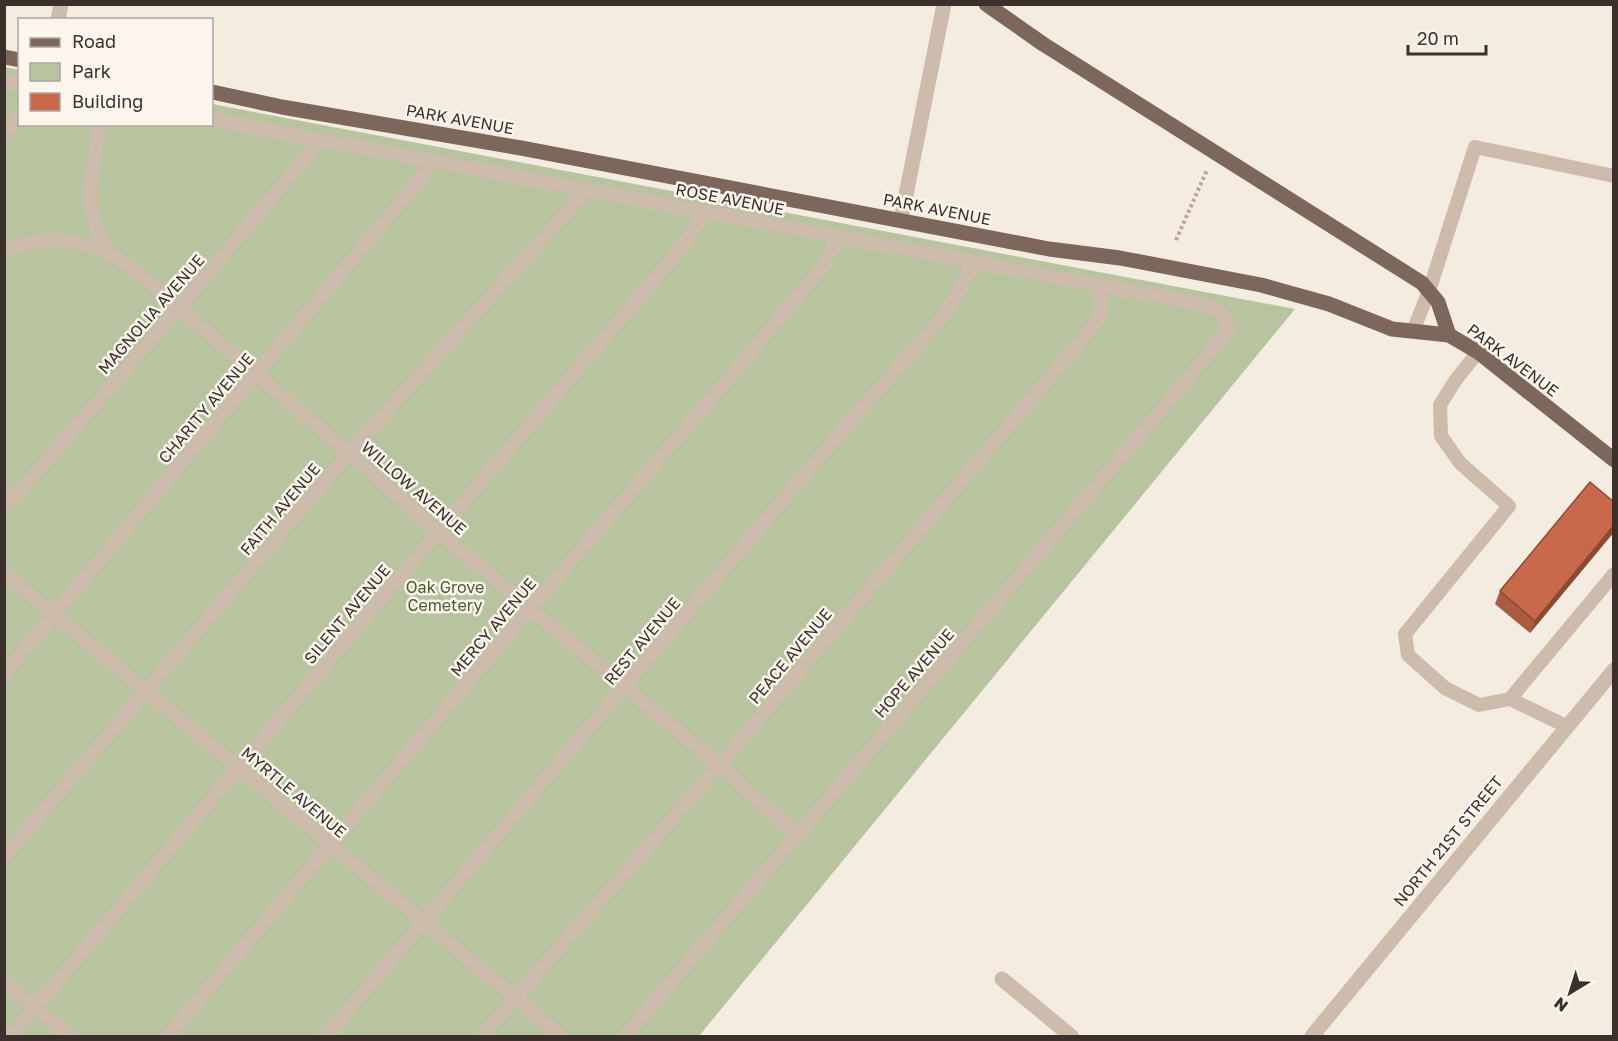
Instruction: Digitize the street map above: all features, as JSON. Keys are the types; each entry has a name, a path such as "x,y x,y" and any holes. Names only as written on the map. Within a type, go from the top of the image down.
{"main road":[{"path":"986,4 1043,44 1422,283 1438,302 1449,335"},
{"name":"PARK AVENUE","path":"213,92 282,107 521,148 1049,249 1120,258 1261,285 1329,304 1392,329 1449,335 1478,352 1614,460"}],"street":[{"path":"901,220 944,4"},
{"name":"NORTH 21ST STREET","path":"1312,1036 1614,670"},
{"path":"1002,978 1071,1036"}],"lane":[{"path":"4,135 18,118"},
{"name":"ROSE AVENUE","path":"213,120 1205,305 1220,311 1226,320 1228,330"},
{"name":"WILLOW AVENUE","path":"100,126 89,192 94,224 103,243 113,255 349,453 438,532 719,765 797,835"},
{"name":"MAGNOLIA AVENUE","path":"4,506 27,483 178,309 320,140"},
{"path":"1413,332 1429,291 1475,147 1614,176"},
{"name":"CHARITY AVENUE","path":"4,675 425,173 429,160"},
{"name":"FAITH AVENUE","path":"4,857 349,453 588,189"},
{"name":"SILENT AVENUE","path":"11,1036 666,266 687,240 705,211"},
{"name":"MERCY AVENUE","path":"168,1036 824,265 838,236"},
{"path":"4,250 36,241 74,241 113,255"},
{"name":"REST AVENUE","path":"326,1036 940,319 952,304 974,262"},
{"name":"PEACE AVENUE","path":"482,1036 719,765 1091,329 1101,313 1101,286"},
{"name":"HOPE AVENUE","path":"625,1036 1228,330"},
{"path":"1478,352 1440,405 1442,436 1460,463 1509,506 1405,634 1408,655 1445,688 1479,705 1510,699 1566,726"},
{"name":"MYRTLE AVENUE","path":"4,573 561,1036"},
{"path":"1510,699 1614,574"},
{"path":"4,982 70,1036"}],"path":[{"path":"1176,240 1208,170"}],"green space":[{"name":"Oak Grove Cemetery","path":"4,67 18,70 18,126 213,126 213,104 1295,309 699,1036 5,1036"}],"building":[{"path":"1590,482 1614,502 1614,525 1535,621 1500,591"}]}
